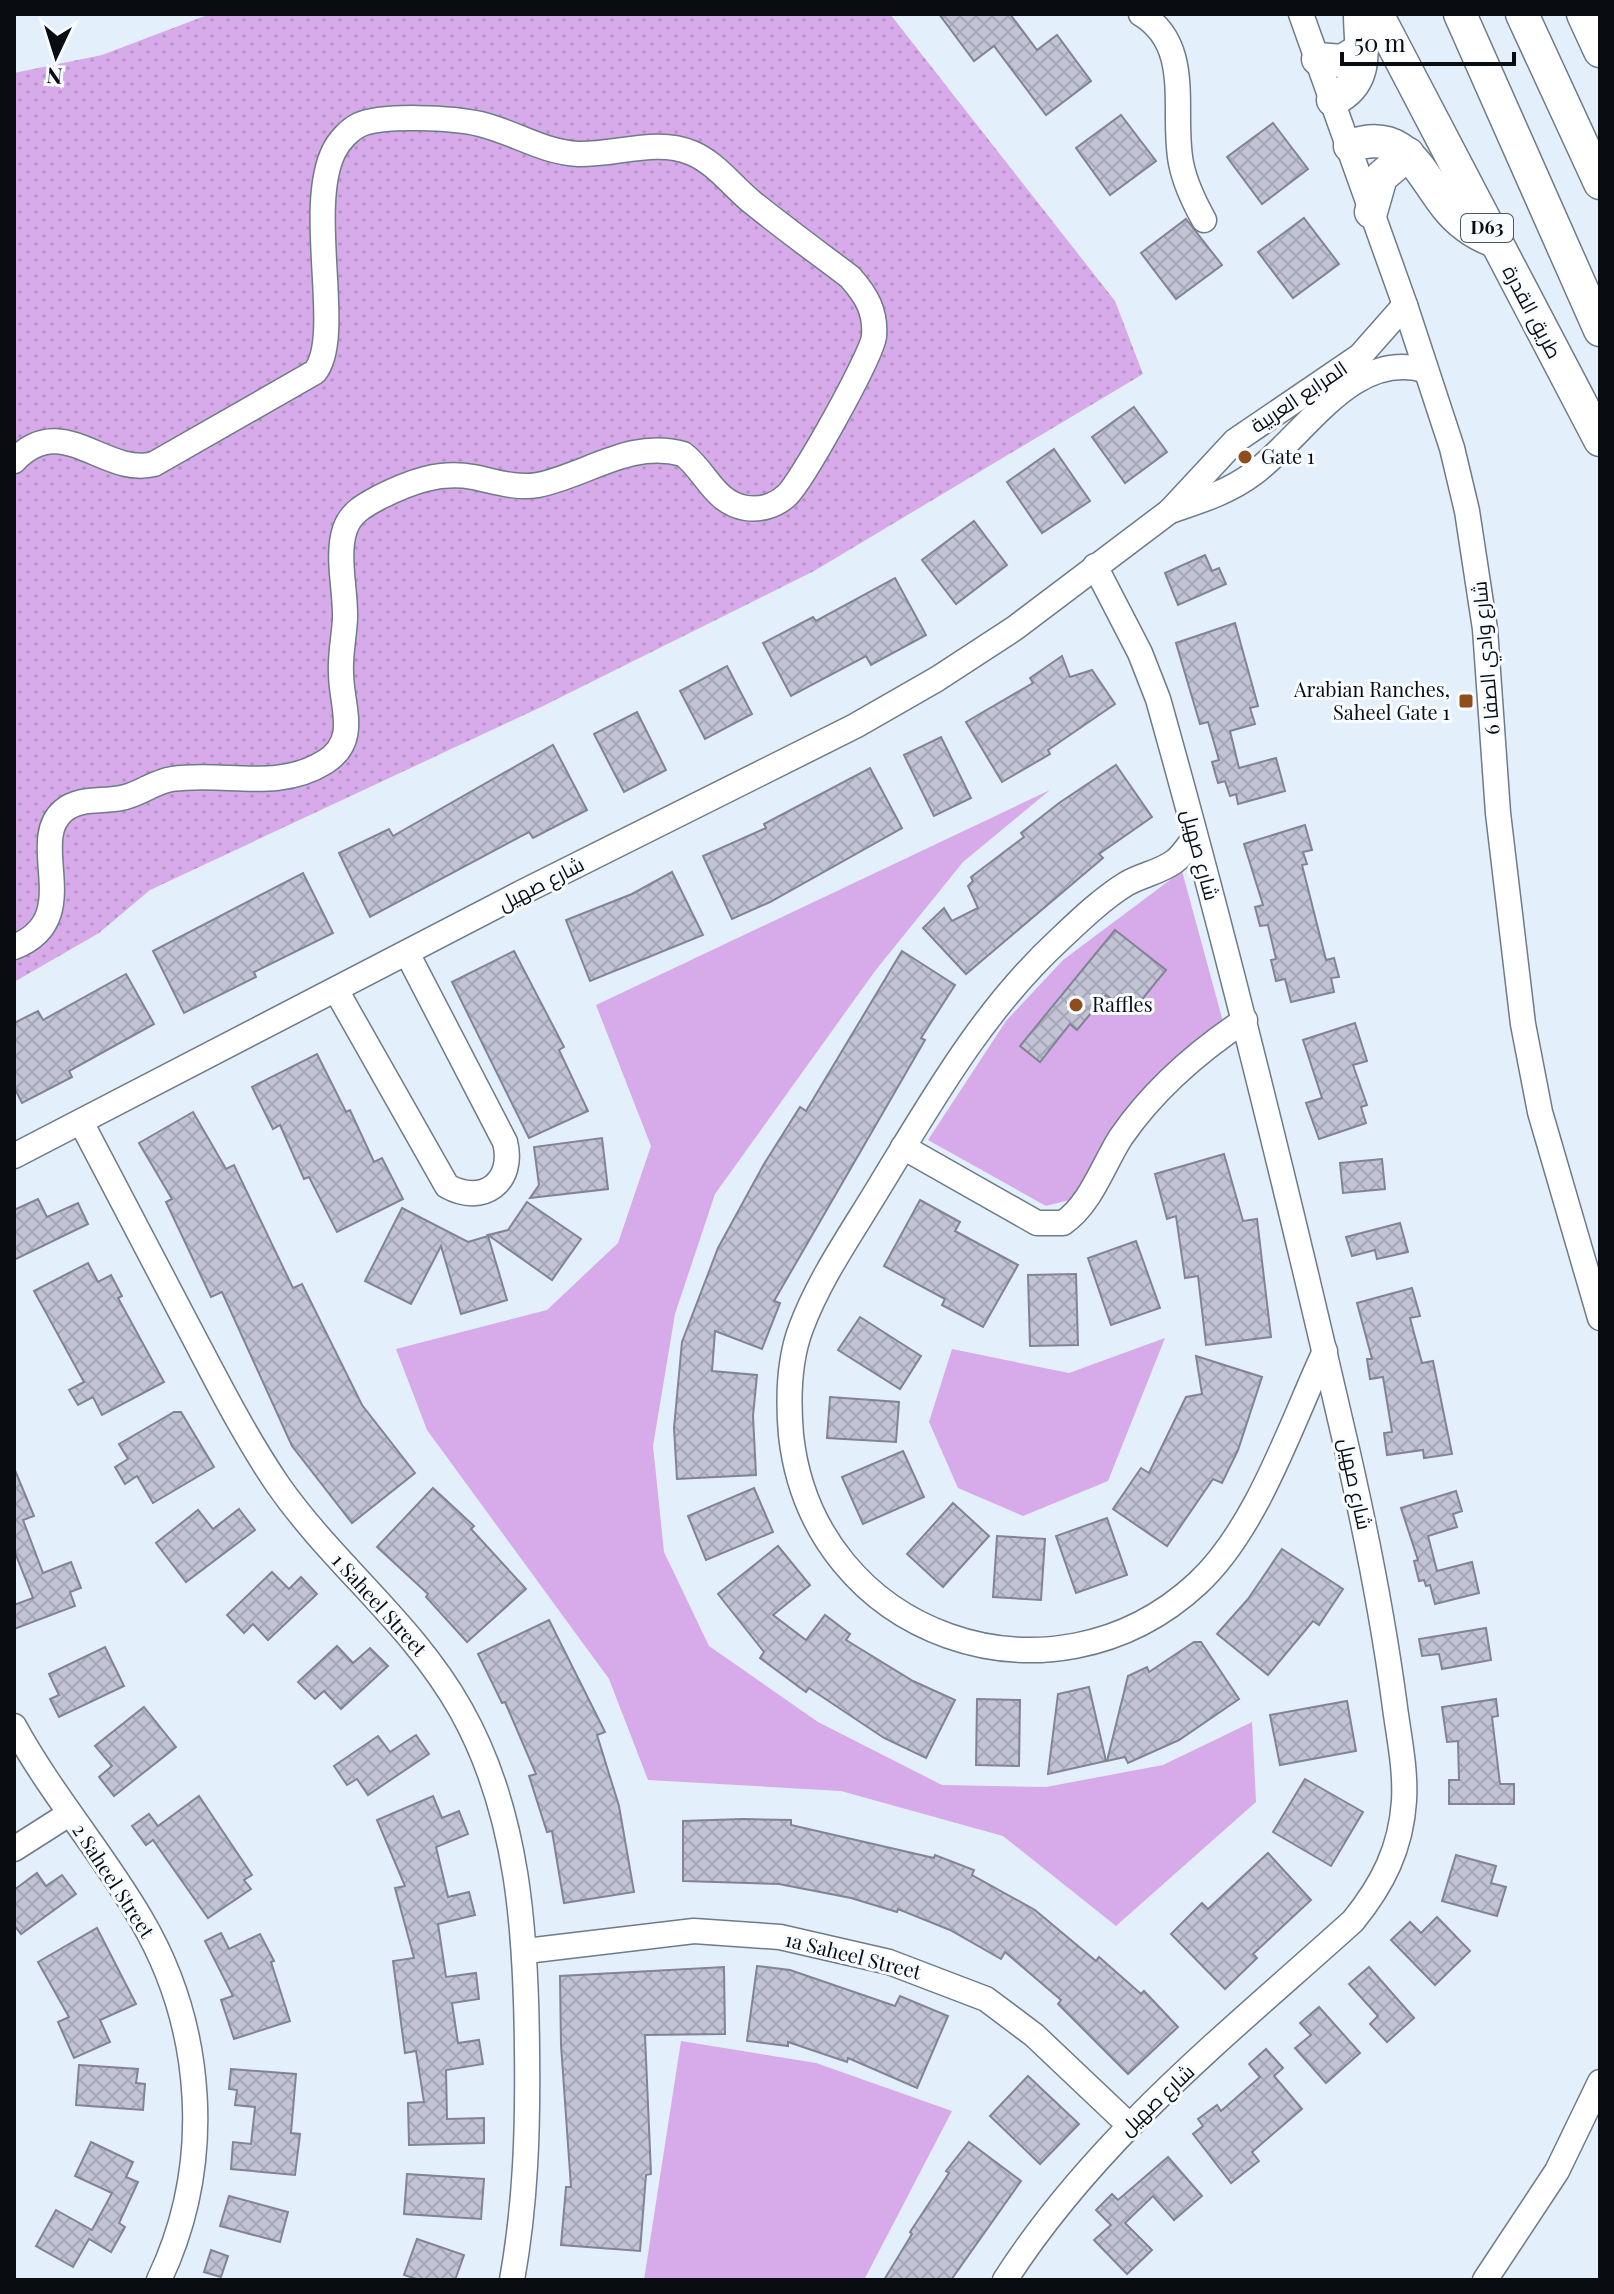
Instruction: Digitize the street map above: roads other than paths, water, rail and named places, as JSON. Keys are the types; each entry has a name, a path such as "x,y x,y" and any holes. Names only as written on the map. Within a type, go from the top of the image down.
{"main road":[{"path":"1333,100 1357,82 1363,63 1360,14"},
{"name":"طريق القدرة","path":"1377,14 1600,440"},
{"path":"1460,14 1600,330"},
{"path":"1522,14 1600,183"},
{"path":"1583,14 1600,51"},
{"path":"1318,59 1342,61 1362,49"},
{"path":"1350,146 1380,141 1408,154 1458,219 1494,241"},
{"path":"1371,212 1381,177 1408,154"}],"street":[{"path":"1141,14 1161,30 1173,52 1181,162 1186,183 1204,220"},
{"name":"شارع وادي الصفا 6","path":"1301,14 1350,146 1452,448 1479,577 1498,813 1523,1024 1540,1112 1600,1318"},
{"path":"14,461 35,444 58,441 133,466 154,464 315,372 326,353 322,230 333,152 344,137 359,125 376,121 481,124 550,150 576,154 630,151 661,145 694,153 850,277 866,295 874,317 874,341 865,363 797,483 775,504 760,508 730,503 717,494 683,454 655,449 625,455 535,486 468,476 433,476 398,488 360,508 351,517 342,542 345,618 340,670 348,726 338,751 315,767 288,777 252,781 169,780 122,798 78,802 66,807 57,816 52,829 49,914 36,935 14,947"},
{"name":"المرابع العربية","path":"1200,491 1235,441 1360,356 1405,305"},
{"name":"المرابع العربية","path":"1170,511 1200,491 1253,474 1365,373 1394,365 1424,370"},
{"path":"1263,420 1284,447"},
{"name":"شارع صهيل","path":"14,1156 855,726 1015,628 1170,511"},
{"name":"شارع صهيل","path":"1005,2280 1033,2236 1079,2178 1129,2125 1353,1921 1375,1894 1391,1864 1401,1831 1403,1765 1362,1511 1245,1020 1158,699 1140,653 1095,566"},
{"path":"1195,837 1174,862 1124,885 1059,940 993,1010 947,1076 819,1289 800,1330 791,1371 789,1413 793,1453 806,1498 827,1541 857,1579 893,1609 935,1633 980,1647 1044,1651 1075,1648 1121,1634 1163,1612 1200,1582 1228,1548 1257,1496 1325,1351"},
{"path":"336,990 447,1186 460,1193 488,1192 500,1183 507,1170 505,1142 407,953"},
{"path":"903,1147 1037,1223 1063,1223 1074,1215 1120,1139 1163,1085 1189,1061 1245,1020"},
{"name":"1 Saheel Street","path":"81,1122 263,1462 310,1528 401,1624 461,1710 484,1758 503,1815 526,1951 527,2166 512,2280"},
{"name":"2 Saheel Street","path":"14,1726 69,1814 143,1921 164,1965 192,2054 194,2155 185,2212 159,2280"},
{"path":"14,1849 69,1814"},
{"name":"1a Saheel Street","path":"526,1951 694,1931 780,1937 889,1962 986,1999 1034,2035 1129,2125"},
{"path":"1485,2280 1557,2171 1600,2082"}],"place":[{"name":"Gate 1","path":"1245,457"},
{"name":"Arabian Ranches, Saheel Gate 1","path":"1466,701"},
{"name":"Raffles","path":"1076,1005"}]}
